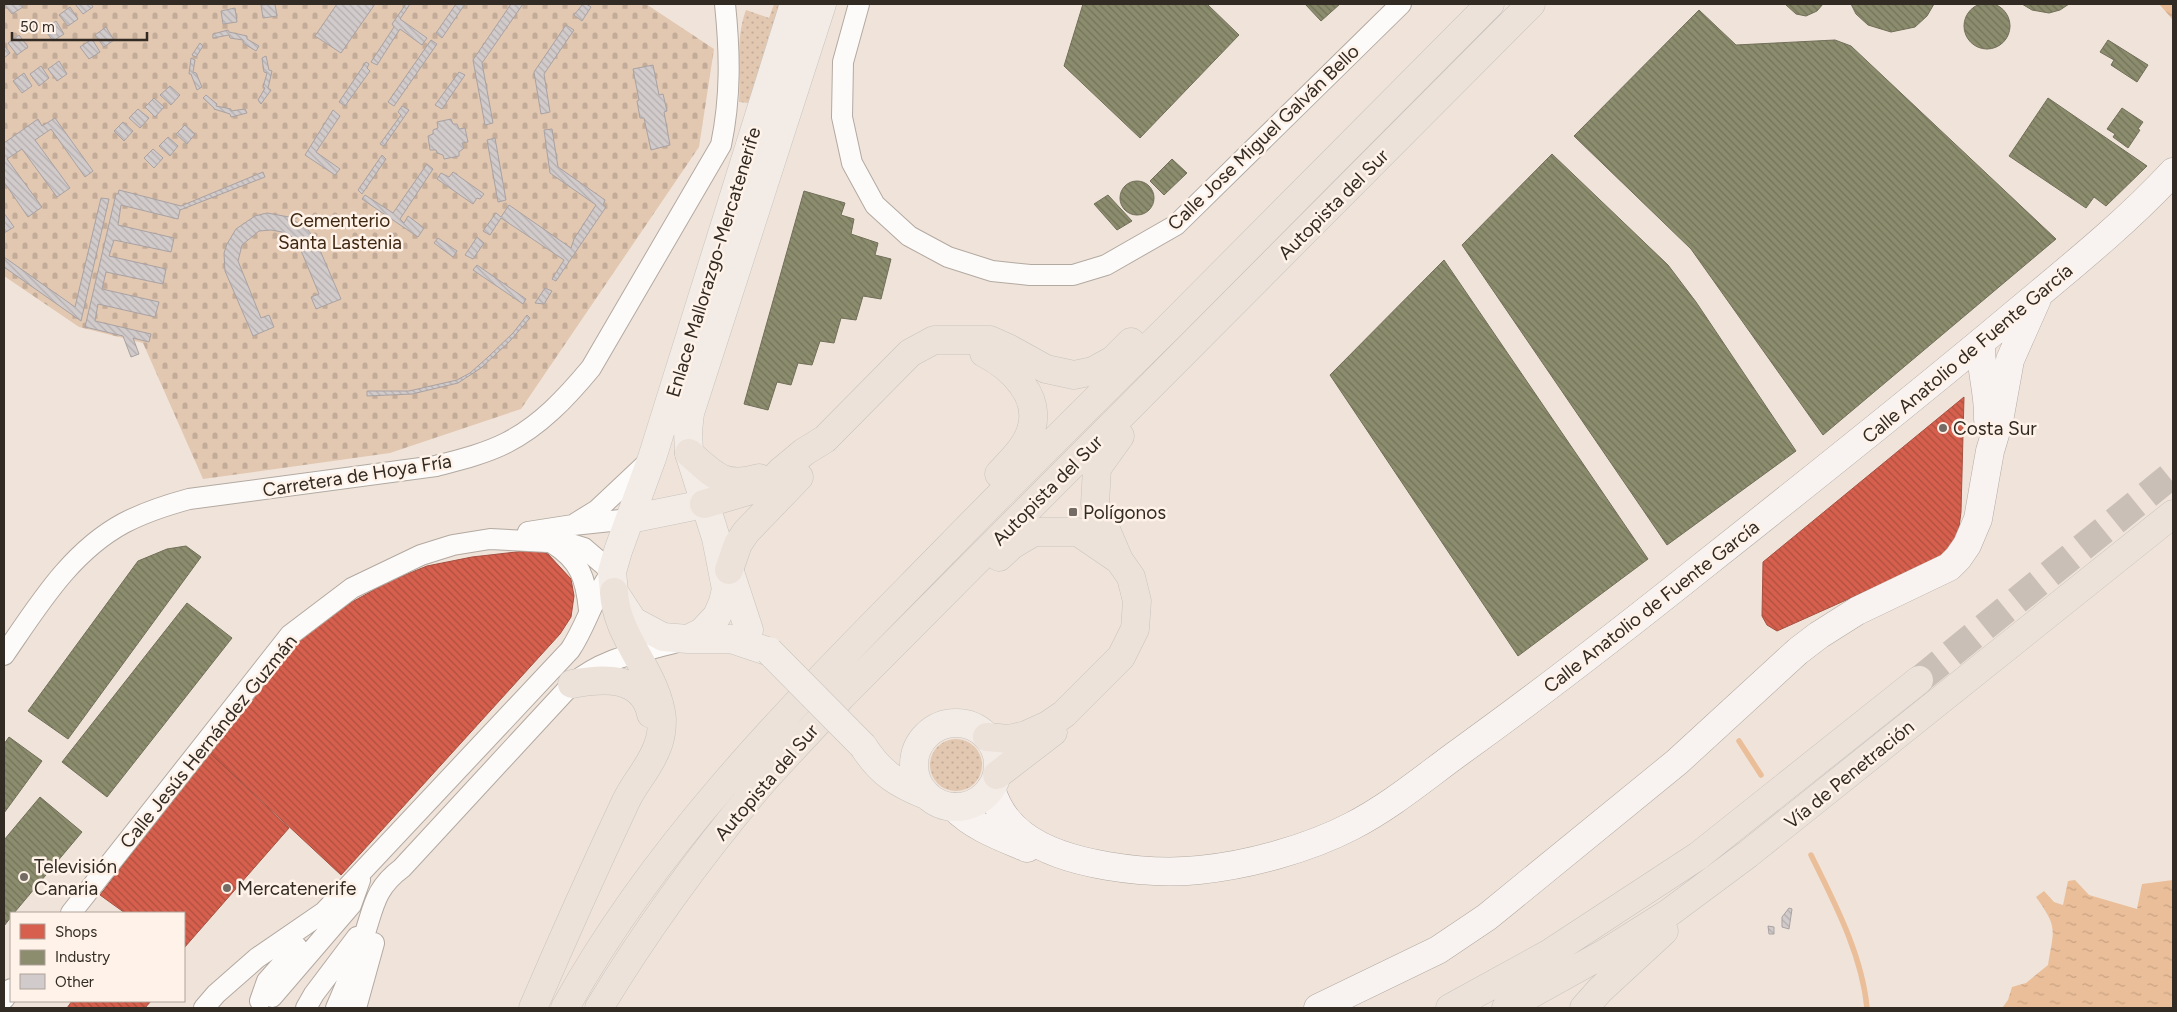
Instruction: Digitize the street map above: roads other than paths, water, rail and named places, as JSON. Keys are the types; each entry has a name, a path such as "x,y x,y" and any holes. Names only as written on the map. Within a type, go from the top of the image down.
{"highway":[{"name":"Autopista del Sur","path":"565,1008 584,973 661,861 722,785 784,715 982,513 1490,4"},
{"name":"Autopista del Sur","path":"599,1008 631,954 692,871 760,785 842,696 1531,4"},
{"path":"704,504 762,487 771,482 804,452 825,439 910,353 934,340 990,340 1046,369 1074,375 1093,371 1113,360 1144,329 1172,324"},
{"path":"968,340 1016,375 1028,396 1032,411 1032,429 1018,453 984,491 982,513"},
{"path":"987,736 1009,739 1026,735 1048,725 1064,714 1121,657 1135,629 1137,601 1130,577 1119,560 1095,504 1097,468 1114,442 1169,387 1172,365"},
{"path":"728,580 738,544 746,532 816,459 825,439"},
{"path":"689,453 714,475 728,481 742,483 780,472"},
{"name":"Vía de Penetración","path":"1506,1008 1605,953 1654,922 1748,854 2173,514"},
{"path":"930,608 954,602 1012,545 1034,532 1078,532 1119,560"},
{"path":"533,1008 574,913 635,785 644,775 659,744 662,726 660,709 655,694 616,612 613,582"},
{"path":"572,684 596,680 611,680 631,686 645,700 650,709 652,730 650,741 637,771 635,785"},
{"name":"Vía de Penetración","path":"1450,1008 1550,953 1698,856 1919,680"},
{"path":"994,781 1049,736 1064,714"},
{"path":"1584,1008 1600,990 1748,854"}],"main road":[{"name":"Enlace Mallorazgo-Mercatenerife","path":"630,519 652,458 794,4"},
{"name":"Enlace Mallorazgo-Mercatenerife","path":"704,504 689,453 688,432 690,413 822,4"},
{"path":"769,651 731,639 663,637 633,621 613,582 630,519 704,504 716,538 724,552 728,580 748,630 769,651 864,746 874,763 902,786 928,796 940,804 954,807 969,805 981,798 994,781 998,760 994,747 987,736 970,726 951,723 938,727 909,752 887,753 864,746"},
{"path":"688,639 702,632 717,616 728,580"},
{"path":"919,745 914,771 919,785 928,796"}],"street":[{"name":"Carretera de Hoya Fría","path":"4,655 71,563 94,542 123,523 146,512 189,499 436,466 470,457 505,444 533,426 564,400 591,368 721,145 727,118 729,87 729,42 725,4"},
{"name":"Carretera de Hoya Fría","path":"729,42 734,4"},
{"name":"Calle Jose Miguel Galván Bello","path":"859,4 843,62 842,117 852,163 875,205 909,236 948,257 992,271 1030,275 1073,275 1106,265 1176,224 1401,4"},
{"name":"Calle Anatolio de Fuente García","path":"954,807 964,817 1026,848 1053,852 1105,866 1171,872 1234,865 1308,845 1352,826 1384,806 1533,699 1812,480 2097,244 2173,172"},
{"path":"1997,391 2039,293"},
{"path":"1318,1008 1350,1002 1438,950 1488,917 1650,786 1798,651 1819,635 1875,601 1949,567 1958,558 1973,533 1978,519 1990,451 1999,421 1997,391 2001,358 1994,347 1981,342"},
{"path":"1935,379 1949,376 1962,378 1997,391"},
{"path":"573,525 597,510 652,458"},
{"path":"490,539 573,525 630,519"},
{"name":"Calle Jesús Hernández Guzmán","path":"72,912 290,635 352,588 420,555 453,545 490,539 548,541 568,543 584,548 613,582"},
{"path":"548,541 565,551 574,562 587,587 589,611"},
{"path":"260,1002 266,981 300,944 324,912 570,650 577,639 600,588 613,582"},
{"path":"336,1008 382,886 402,868 572,684 599,665 688,639"},
{"name":"Calle Anatolio de Fuente García","path":"994,781 996,803 1008,821 1024,836 1053,852"},
{"path":"356,1008 383,908 402,868"},
{"path":"260,1002 351,905 362,873"},
{"path":"204,1008 216,994 257,958 324,912"},
{"path":"260,1002 284,997 296,1001 306,1008 314,994 368,920"}],"water":[{"path":"2159,4 2173,4 2173,20"},
{"path":"2075,880 2089,895 2137,909 2142,884 2173,880 2173,1008 2002,1008 2008,1000 2012,987 2026,983 2048,965 2053,935 2051,922 2036,897 2044,891 2054,902 2063,905 2068,881"}],"waterway":[{"path":"1739,741 1761,775"},
{"path":"1811,855 1838,910 1853,948 1864,988 1867,1008"}],"tunnel":[{"path":"1919,680 2173,474"}],"place":[{"name":"Costa Sur","path":"1943,428"},
{"name":"Polígonos","path":"1073,512"},
{"name":"Televisión Canaria","path":"24,877"},
{"name":"Mercatenerife","path":"227,888"}],"park label":[{"name":"Cementerio Santa Lastenia","path":"340,231"}]}
